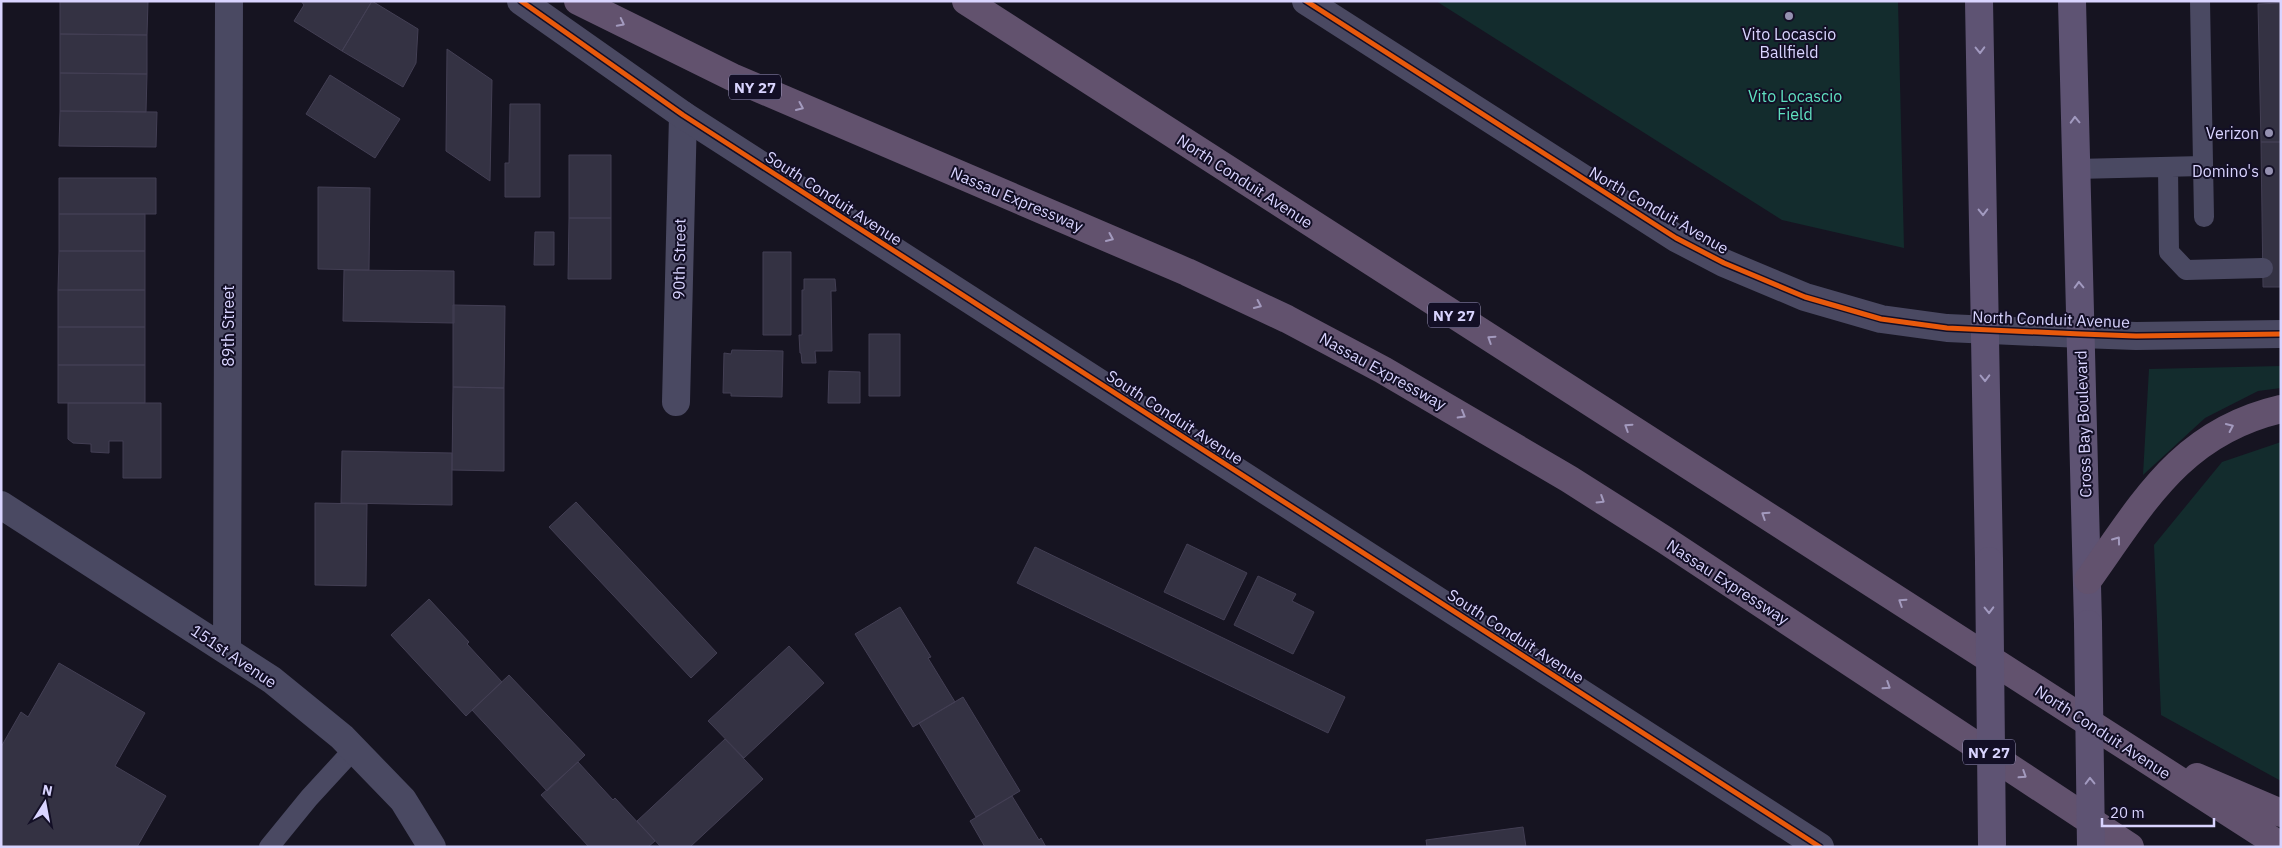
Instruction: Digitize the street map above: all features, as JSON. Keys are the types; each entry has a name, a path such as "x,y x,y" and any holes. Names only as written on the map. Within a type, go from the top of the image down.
{"highway":[{"name":"Nassau Expressway","path":"578,1 741,81 1187,272 1287,318 1383,370 1537,460 1657,535 2130,847"},
{"name":"North Conduit Avenue","path":"966,1 2281,846"},
{"path":"2088,580 2169,471 2205,441 2227,428 2252,417 2281,410"},
{"path":"2122,745 2281,813"}],"main road":[{"path":"1980,1 1992,845"},
{"name":"Cross Bay Boulevard","path":"2072,1 2088,580 2091,847"}],"street":[{"name":"89th Street","path":"226,650 229,1"},
{"name":"South Conduit Avenue","path":"521,1 683,115 1820,847"},
{"name":"North Conduit Avenue","path":"1306,1 1676,238 1724,263 1805,297 1864,315 1918,324 2136,336 2281,334"},
{"name":"90th Street","path":"676,402 683,115"},
{"name":"151st Avenue","path":"1,505 272,680 342,737 404,800 432,847"}],"lane":[{"path":"2200,1 2204,217"},
{"path":"2076,169 2203,166"},
{"path":"2168,167 2169,252 2186,270 2263,268"},
{"path":"269,847 309,798 354,749"}],"green space":[{"name":"Vito Locascio Field","path":"1436,1 1898,1 1904,248 1782,220"},
{"path":"2281,366 2281,388 2258,391 2205,418 2143,475 2149,369"},
{"path":"2281,442 2281,781 2161,715 2154,545 2222,462"}],"building":[{"path":"60,1 148,1 147,35 60,34"},
{"path":"301,1 372,1 342,51 294,21 304,5"},
{"path":"372,1 418,29 416,63 403,87 342,51"},
{"path":"2281,3 2281,142 2261,142 2258,4"},
{"path":"60,34 147,35 147,74 60,73"},
{"path":"447,49 492,80 490,181 446,151"},
{"path":"60,73 147,74 146,112 60,111"},
{"path":"330,75 400,119 375,158 306,114"},
{"path":"510,104 540,104 540,197 505,197 505,163 509,163"},
{"path":"60,111 157,112 156,147 59,146"},
{"path":"2261,142 2281,142 2281,287 2263,287"},
{"path":"569,155 611,155 611,218 569,218"},
{"path":"59,178 156,178 156,214 59,214"},
{"path":"318,187 370,188 369,270 318,269"},
{"path":"59,214 145,214 145,251 59,251"},
{"path":"569,218 611,218 611,279 568,279"},
{"path":"535,232 554,232 554,265 534,265"},
{"path":"59,251 145,251 145,290 58,290"},
{"path":"763,252 791,252 791,335 763,335"},
{"path":"344,270 454,271 454,323 343,321"},
{"path":"804,279 835,279 836,291 831,291 832,351 815,351 816,363 802,363 800,353 799,335 802,335 802,290 804,290"},
{"path":"58,290 145,290 145,327 58,327"},
{"path":"453,305 505,306 504,388 453,387"},
{"path":"58,327 145,327 145,365 58,365"},
{"path":"869,334 900,334 900,396 869,396"},
{"path":"732,350 783,351 782,397 731,396 731,393 723,393 724,353 731,354"},
{"path":"58,365 145,365 145,403 58,403"},
{"path":"829,371 860,372 860,403 828,403"},
{"path":"453,387 504,388 504,471 452,470"},
{"path":"68,403 161,403 161,478 123,478 123,441 109,441 109,453 91,452 91,444 73,443 68,439"},
{"path":"342,451 452,453 452,505 341,503"},
{"path":"576,502 717,653 691,678 549,527"},
{"path":"315,503 367,504 366,586 315,585"},
{"path":"1187,544 1247,573 1224,620 1164,592"},
{"path":"1035,547 1345,697 1328,733 1017,583"},
{"path":"1258,576 1296,594 1292,601 1314,612 1293,654 1234,625"},
{"path":"429,599 469,642 467,644 502,682 466,716 391,635"},
{"path":"900,607 931,657 928,658 955,702 913,727 855,634"},
{"path":"789,646 824,683 744,758 708,721"},
{"path":"59,663 145,713 115,766 166,796 137,847 1,847 1,747 21,712 28,717"},
{"path":"509,675 585,755 547,791 472,710"},
{"path":"963,697 1020,791 976,817 919,723"},
{"path":"725,739 763,779 690,847 661,847 637,821"},
{"path":"578,762 655,841 648,847 589,847 541,795"},
{"path":"1012,796 1039,840 1041,838 1046,847 985,847 970,821"},
{"path":"1523,827 1526,847 1427,847 1426,840"}],"cycle path":[{"path":"521,1 683,115 1820,847"},
{"path":"1306,1 1676,238 1724,263 1805,297 1881,319 1947,328 2136,336 2281,334"}],"place":[{"name":"Vito Locascio Ballfield","path":"1789,16"},
{"name":"Verizon","path":"2269,133"},
{"name":"Domino's","path":"2269,171"}]}
